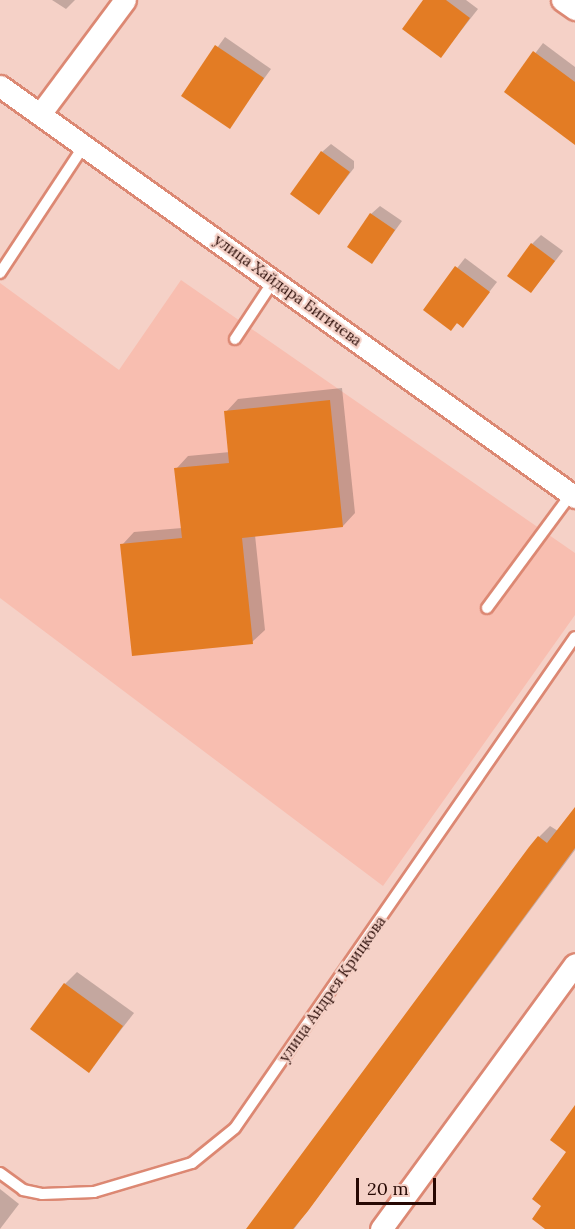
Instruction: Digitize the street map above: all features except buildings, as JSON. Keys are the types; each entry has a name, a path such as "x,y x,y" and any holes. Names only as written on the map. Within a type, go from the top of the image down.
{"street":[{"path":"40,114 125,0"},
{"path":"562,0 575,9"},
{"name":"улица Хайдара Бигичева","path":"0,86 86,144 573,496"},
{"path":"381,1229 575,964"}],"lane":[{"path":"0,273 86,144"},
{"path":"235,339 274,280"},
{"path":"487,608 573,496"},
{"name":"улица Андрея Крицкова","path":"0,1173 23,1190 42,1194 94,1192 192,1162 235,1128 575,637"}],"shaded area":[{"path":"181,280 575,553 575,615 383,886 0,598 0,283 119,370"}]}
